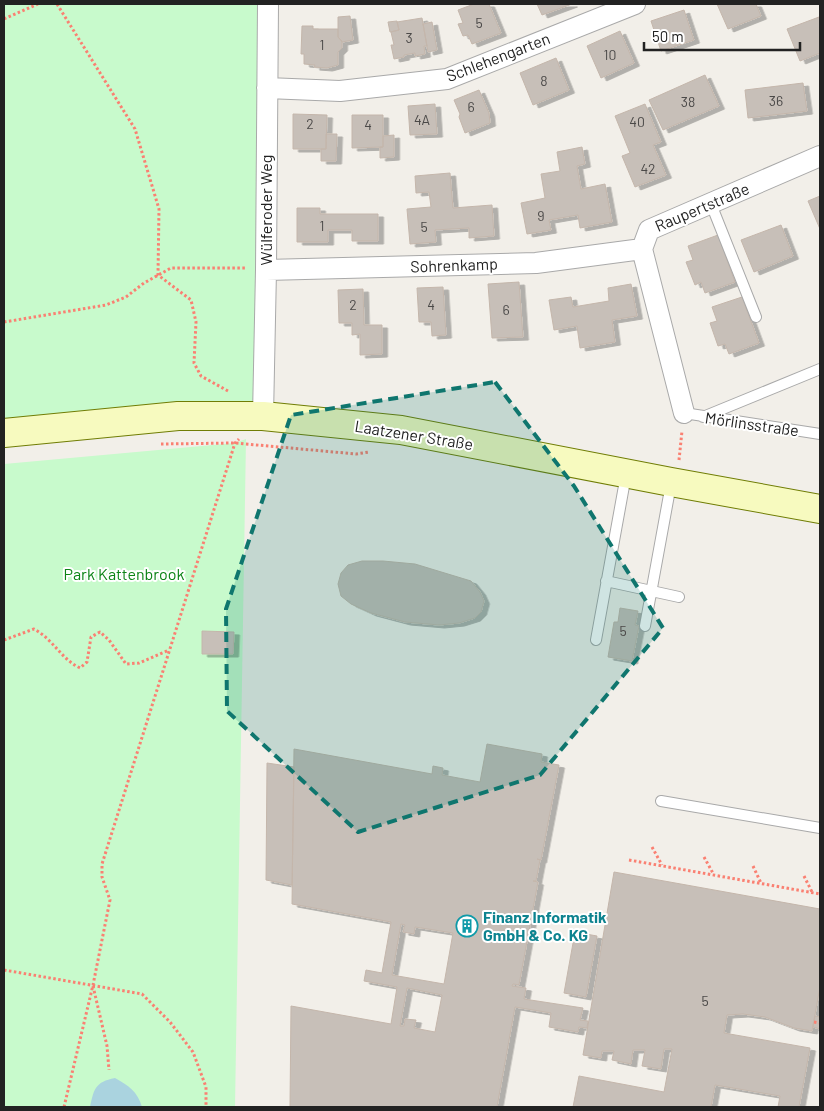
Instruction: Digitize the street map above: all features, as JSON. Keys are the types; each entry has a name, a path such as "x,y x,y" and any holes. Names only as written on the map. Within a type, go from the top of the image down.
{"main road":[{"name":"Laatzener Straße","path":"4,433 178,416 263,416 401,430 626,474 820,509"}],"street":[{"name":"Wülferoder Weg","path":"263,416 268,4"},
{"name":"Schlehengarten","path":"266,88 340,91 447,79 635,4"},
{"name":"Raupertstraße","path":"693,415 642,250 649,230 820,156"},
{"name":"Sohrenkamp","path":"266,270 536,263 642,250"}],"lane":[{"path":"710,204 756,318"},
{"path":"693,415 820,370"},
{"name":"Mörlinsstraße","path":"693,415 780,426 820,434"},
{"path":"596,640 626,474"},
{"path":"646,626 651,591 674,483"},
{"path":"606,581 679,597"},
{"path":"661,801 820,828"}],"path":[{"path":"4,19 38,4"},
{"path":"57,4 135,129 158,209 158,275"},
{"path":"4,322 106,305 126,297 144,283 171,268 238,267"},
{"path":"64,1107 93,985 110,900 102,877 102,864 236,443 263,416 228,391 201,376 194,363 196,322 191,300 158,275"},
{"path":"674,483 693,415"},
{"path":"155,444 236,443 356,454 372,452"},
{"path":"4,640 34,630 45,635 71,664 80,668 87,662 91,637 100,632 109,640 126,664 139,663 170,650"},
{"path":"652,848 662,866"},
{"path":"704,857 714,875"},
{"path":"628,860 820,894"},
{"path":"753,866 762,884"},
{"path":"804,876 812,893"},
{"path":"4,970 142,994 170,1022 193,1052 206,1087 206,1107"},
{"path":"93,985 107,1046 110,1070"},
{"path":"814,1022 820,1023"}],"highlighted area":[{"path":"495,382 574,486 663,628 540,775 358,832 227,711 226,609 291,415"}],"green space":[{"path":"4,4 265,4 263,416 4,433"},
{"name":"Park Kattenbrook","path":"246,439 235,1107 4,1107 4,464 235,443"}],"water":[{"path":"115,1078 132,1090 138,1097 142,1107 90,1107 96,1087 103,1082"}],"building":[{"path":"474,4 489,4 501,33 472,44 468,35 463,36 458,24 463,23 458,10"},
{"path":"537,4 572,4 542,15"},
{"path":"717,4 756,4 761,16 728,29"},
{"path":"684,10 694,40 661,51 651,21"},
{"path":"350,16 353,40 342,42 338,37 338,17"},
{"path":"819,17 820,53 800,61 787,29"},
{"path":"422,18 427,46 424,46 425,54 415,56 415,53 394,59 391,45 394,45 391,32 399,30 397,22"},
{"path":"397,21 399,30 390,32 388,22"},
{"path":"432,22 437,50 428,52 423,24"},
{"path":"302,26 313,26 313,29 338,29 338,37 342,41 342,48 338,52 338,65 327,68 304,64 304,54 301,54"},
{"path":"620,31 634,63 601,78 587,46"},
{"path":"556,58 569,90 533,105 520,73"},
{"path":"705,75 719,106 663,130 649,100"},
{"path":"803,83 807,111 748,118 745,90"},
{"path":"479,90 489,113 490,123 465,133 454,100"},
{"path":"435,104 437,134 410,135 408,106"},
{"path":"645,104 661,142 653,145 666,175 635,187 622,156 630,153 615,116"},
{"path":"293,114 327,115 326,149 293,149"},
{"path":"352,115 383,115 383,147 352,148"},
{"path":"326,134 337,134 336,161 321,161 321,149 326,149"},
{"path":"394,135 394,157 380,158 383,136"},
{"path":"582,147 585,164 577,166 581,189 605,184 612,222 580,228 578,215 549,220 551,230 527,234 521,203 545,198 541,174 560,171 557,152"},
{"path":"450,173 453,208 492,205 494,236 469,238 469,228 435,230 436,242 410,244 407,209 431,207 429,192 416,193 415,176"},
{"path":"820,196 820,229 808,201"},
{"path":"297,208 320,208 320,214 378,214 378,241 352,241 352,230 328,230 328,242 297,242"},
{"path":"781,225 793,256 754,272 741,240"},
{"path":"718,235 735,282 705,293 701,282 695,285 686,262 693,260 688,246"},
{"path":"519,282 523,337 492,338 488,284"},
{"path":"631,284 637,316 612,320 615,342 580,348 577,326 554,330 549,300 571,297 573,307 609,301 608,288"},
{"path":"443,287 446,335 432,336 431,322 419,322 417,288"},
{"path":"363,289 364,325 382,325 382,354 360,355 360,334 352,335 352,323 339,323 338,290"},
{"path":"742,297 759,343 729,354 725,344 718,346 710,323 717,321 712,307"},
{"path":"362,561 415,564 471,581 480,592 484,601 481,612 475,618 459,623 439,625 405,622 371,613 351,604 341,596 338,584 341,573 348,565"},
{"path":"620,608 638,611 635,625 639,626 632,661 608,657 614,622 618,622"},
{"path":"202,631 234,632 233,654 202,654"},
{"name":"Finanz Informatik GmbH & Co. KG","path":"487,744 542,754 541,762 559,765 541,860 537,859 540,860 536,881 533,881 538,882 519,985 513,984 512,986 526,988 524,999 583,1008 580,1020 588,1021 587,1028 579,1027 578,1032 549,1027 551,1013 515,1007 497,1107 290,1107 291,1006 391,1024 397,987 364,981 366,970 382,973 391,922 292,904 294,749 432,774 433,766 443,768 442,775 480,782","holes":["401,924 405,925 403,932 414,934 415,927 453,933 444,984 392,975","407,988 442,995 435,1032 414,1028 416,1020 405,1019 404,1026 400,1026"]},
{"path":"267,763 294,767 292,885 266,880"},
{"name":"Finanz Informatik GmbH & Co. KG","path":"614,872 820,909 820,987 812,1031 794,1028 765,1017 743,1014 727,1015 724,1033 810,1048 799,1107 778,1107 780,1096 715,1085 711,1107 573,1107 579,1076 664,1092 672,1049 664,1049 661,1069 642,1066 645,1050 633,1050 631,1064 612,1060 614,1051 602,1051 601,1058 583,1055"},
{"path":"575,932 597,936 586,997 564,993"},
{"path":"815,1016 820,1017 820,1029 813,1027"}],"place":[{"name":"Finanz Informatik GmbH & Co. KG","path":"467,926"}]}
